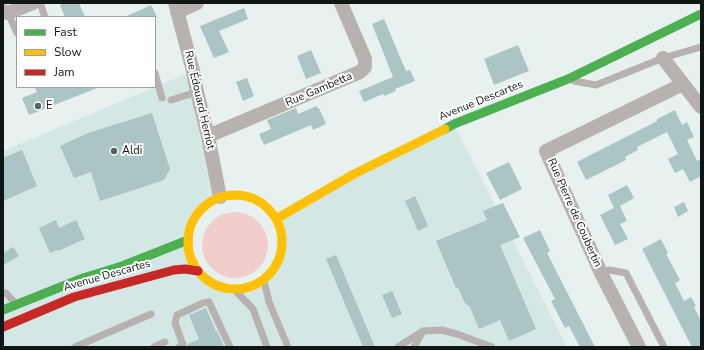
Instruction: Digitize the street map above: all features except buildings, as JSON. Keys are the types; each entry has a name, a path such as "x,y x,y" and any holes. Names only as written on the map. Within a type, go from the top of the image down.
{"main road":[{"name":"Avenue Descartes","path":"276,219 354,174 454,124 568,79 701,14"},
{"path":"233,195 246,196 258,201 268,209 276,219 280,229 280,250 277,262 263,279 255,284 244,288 234,289 219,286 206,279 198,271 192,261 188,251 190,227 196,215 205,205 220,197 233,195"},
{"name":"Avenue Descartes","path":"3,310 83,278 122,266 188,240"},
{"name":"Avenue Descartes","path":"3,327 74,297 174,270 185,269 198,271"}],"street":[{"path":"6,12 34,3"},
{"path":"176,7 197,3"},
{"name":"Rue Gambetta","path":"208,136 360,72 365,67 365,59 341,3"},
{"name":"Rue Édouard Herriot","path":"176,7 193,71 220,197"},
{"path":"663,58 701,107"},
{"name":"Rue Pierre de Coubertin","path":"639,347 601,273 546,151 682,84"}],"lane":[{"path":"40,3 45,16"},
{"path":"6,12 16,31"},
{"path":"568,79 596,85 663,58 701,47"},
{"path":"156,77 162,98"},
{"path":"171,100 197,92"},
{"path":"601,273 609,270 626,273 664,347"},
{"path":"263,279 269,302 288,347"},
{"path":"234,289 253,309 267,347"},
{"path":"3,293 6,293 16,304"},
{"path":"179,347 183,345 175,323 177,315 203,303 209,302 230,347"},
{"path":"75,347 151,314"},
{"path":"398,347 423,331 442,330 458,334 492,347"},
{"path":"414,347 423,331"},
{"path":"154,347 165,342"}],"shaded area":[{"path":"193,71 220,197 205,205 190,227 188,240 206,279 234,289 245,288 263,279 277,262 280,250 280,229 276,219 454,124 567,347 3,347 3,151 153,88 156,88 156,87"},
{"path":"228,212 242,212 254,217 263,226 268,238 266,258 259,269 242,278 228,278 216,273 207,264 202,252 202,238 207,226 216,217"}],"traffic: fast":[{"path":"445,129 454,124 568,79 701,14"},
{"path":"3,310 83,278 122,266 188,240"}],"traffic: slow":[{"path":"276,219 354,174 445,129"},
{"path":"235,195 253,199 268,209 278,224 282,242 278,260 268,275 253,285 235,289 217,285 202,275 192,260 188,242 192,224 202,209 217,199 235,195"}],"traffic: jam":[{"path":"3,327 74,297 174,270 185,269 198,271"}],"place":[{"name":"E","path":"38,106"},
{"name":"Aldi","path":"114,151"}]}
